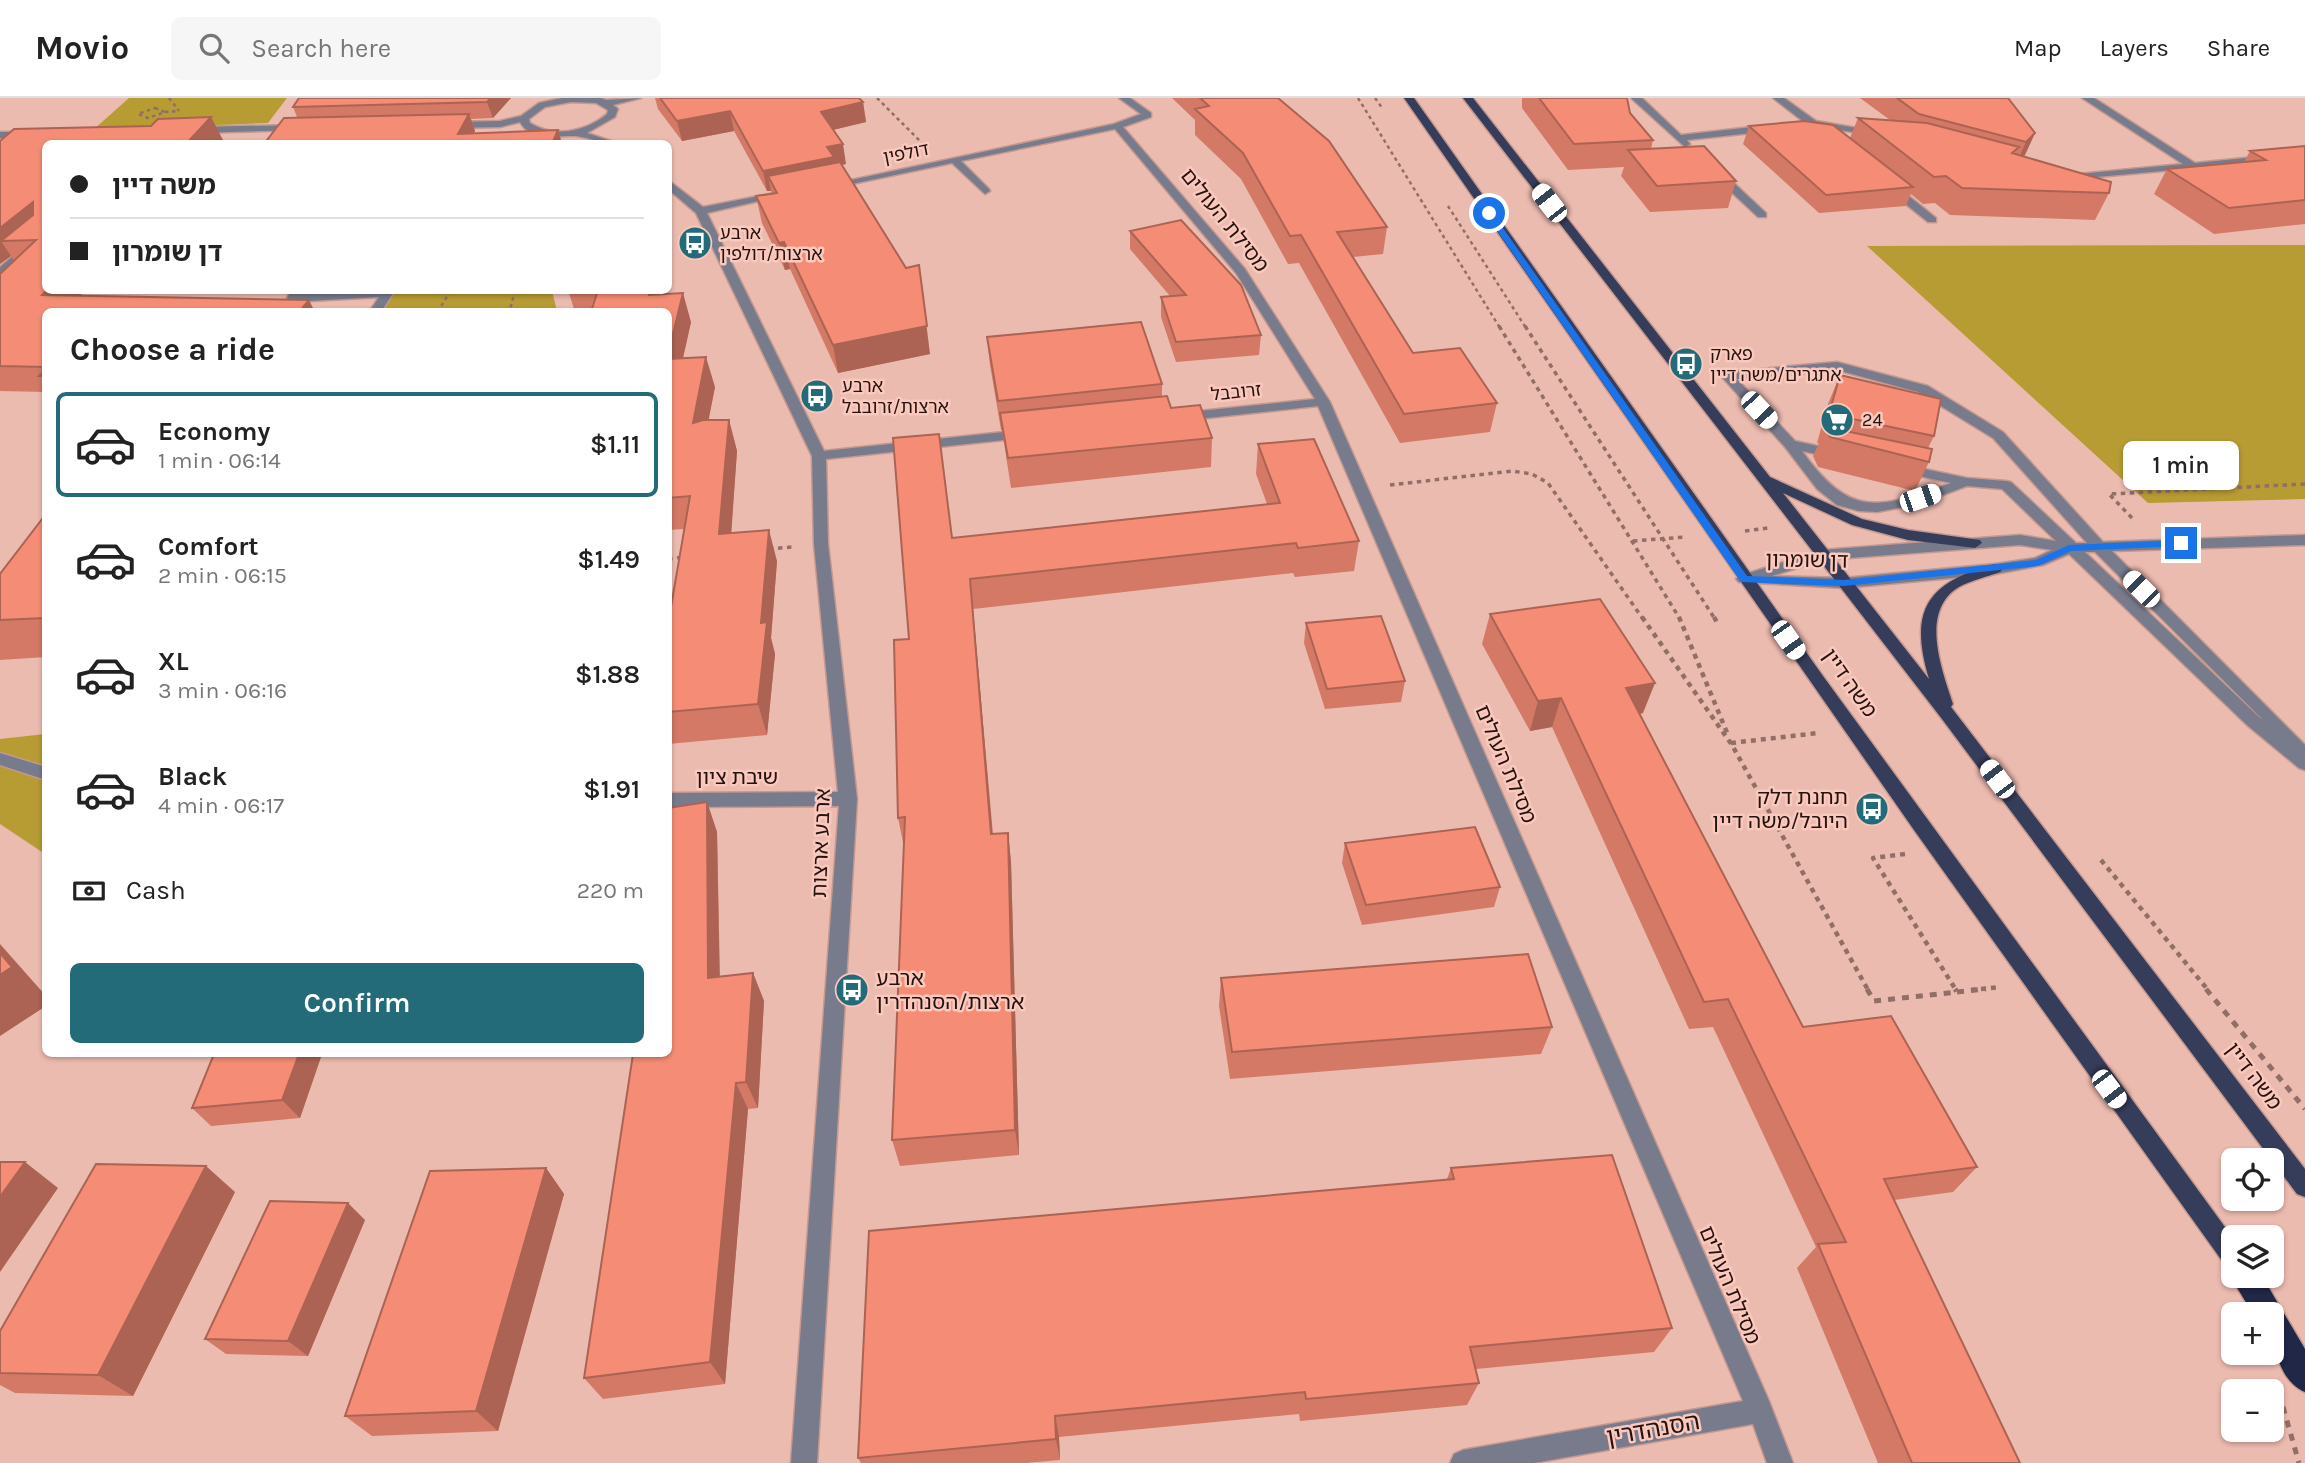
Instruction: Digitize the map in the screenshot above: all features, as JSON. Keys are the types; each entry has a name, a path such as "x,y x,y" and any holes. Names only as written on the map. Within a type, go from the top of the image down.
{"highway":[{"path":"2284,1340 2305,1377"}],"main road":[{"name":"משה דיין","path":"1409,98 1937,851 2221,1241"},
{"name":"משה דיין","path":"1468,98 1948,715 2305,1187"},
{"path":"1761,477 1857,522 1908,535 1975,542"},
{"path":"1948,715 1930,656 1928,617 1950,587 1995,569"},
{"path":"2254,1288 2305,1362"}],"street":[{"path":"445,125 484,129 524,118 531,111 557,99 586,98 607,103 636,98"},
{"name":"דולפין","path":"821,187 942,164 1117,126 1148,116 1125,98"},
{"path":"1636,98 1697,155"},
{"path":"1778,98 1835,142"},
{"path":"2087,98 2192,165"},
{"path":"524,118 530,129 541,133 575,132 606,121 613,109 607,103"},
{"path":"606,121 620,140"},
{"path":"1800,125 1813,124 1882,134"},
{"name":"מסילת העולים","path":"1117,126 1241,271 1323,402 1780,1463"},
{"path":"254,140 263,127"},
{"path":"183,130 305,127"},
{"path":"1679,138 1786,127"},
{"path":"575,132 602,140"},
{"path":"0,135 41,135"},
{"path":"2054,180 2305,155"},
{"path":"955,161 985,191"},
{"path":"1706,163 1762,215"},
{"path":"1878,176 1932,220"},
{"name":"ארבע ארצות","path":"672,186 701,211 819,456 821,544 848,799 804,1463"},
{"path":"701,211 795,192"},
{"path":"0,273 42,235"},
{"path":"295,294 293,298 357,294"},
{"path":"1967,482 1896,506 1857,507 1829,493 1790,444 1727,376 1837,366 1923,389 1998,435 2097,545 2271,718 2305,756"},
{"name":"זרובבל","path":"1166,418 1323,402"},
{"path":"819,456 1042,432"},
{"path":"1790,444 1858,459"},
{"path":"1885,465 1967,482 2006,485 2069,548 2253,720 2305,764"},
{"name":"דן שומרון","path":"1744,579 1822,555 1975,542 2020,540 2069,548 2305,540"},
{"name":"דן שומרון","path":"1744,579 1844,583 1995,569 2038,562 2069,548"},
{"path":"0,759 42,773"},
{"name":"שיבת ציון","path":"672,800 848,799"},
{"name":"הסנהדרין","path":"1463,1463 1759,1410"}],"path":[{"path":"877,98 942,164"},
{"path":"1358,98 1685,627 1732,745"},
{"path":"1376,98 1383,110"},
{"path":"155,108 163,109 165,112 148,118 138,114 155,108"},
{"path":"1446,202 1718,624"},
{"path":"1361,488 1512,471 1532,474 1548,483 1732,745 1874,1001 2032,984"},
{"path":"2156,544 2109,494 2305,484"},
{"path":"765,550 821,544"},
{"path":"672,559 696,556"},
{"path":"1732,745 1851,729"},
{"path":"1937,851 1873,858 1957,992"},
{"path":"2094,852 2305,1109"}],"shaded area":[{"path":"129,98 287,98 268,123 93,130"},
{"path":"2305,245 2305,499 2148,503 1867,246"},
{"path":"380,294 553,294 556,308 373,308"},
{"path":"42,734 42,852 0,824 0,739"}],"building":[{"path":"299,98 491,98 487,102 293,107"},
{"path":"660,98 859,98 863,102 821,112 843,144 827,147 834,157 763,171 730,111 677,121"},
{"path":"1200,98 1278,98 1329,141 1387,227 1337,232 1413,353 1460,348 1497,403 1404,414 1301,235 1290,236 1243,153 1195,109 1209,106"},
{"path":"1539,98 1627,98 1630,113 1653,140 1574,144"},
{"path":"1897,98 2008,98 2035,133 2026,142 1919,114"},
{"path":"469,114 458,134 558,130 554,140 267,140 284,118"},
{"path":"211,117 190,140 42,140 42,295 309,300 302,308 42,308 42,367 0,366 0,274 36,240 1,241 33,215 33,202 0,228 0,141 14,129 151,126 158,119"},
{"path":"1858,118 1927,123 2019,147 2012,153 2111,182 2109,193 1962,188 1946,176 1934,177"},
{"path":"1804,121 1833,125 1913,187 1826,195 1749,126"},
{"path":"1704,146 1736,181 1657,186 1628,150"},
{"path":"2305,146 2305,200 2229,208 2167,169 2266,160 2250,151"},
{"path":"840,162 906,268 919,265 927,326 833,345 784,242 779,243 756,196 777,193 768,176"},
{"path":"1181,220 1241,285 1261,335 1176,342 1161,297 1186,295 1130,231"},
{"path":"683,293 672,338 672,308 592,308 597,294"},
{"path":"1141,322 1162,384 998,401 987,337"},
{"path":"706,357 693,423 703,420 729,420 719,534 769,530 761,623 767,622 758,704 672,712 672,601 690,496 672,498 672,359"},
{"path":"1840,375 1941,399 1934,436 1829,414"},
{"path":"1167,396 1171,408 1200,405 1212,438 1008,458 1000,413"},
{"path":"1826,427 1932,449 1929,462 1830,437"},
{"path":"939,434 952,538 1280,503 1258,444 1314,439 1359,541 1298,548 1296,543 970,579 991,834 1008,833 1015,1130 892,1140 905,817 898,818 894,640 909,639 893,438"},
{"path":"42,519 42,618 0,620 0,574"},
{"path":"1600,599 1655,683 1626,688 1803,1027 1891,1016 1977,1167 1884,1179 2020,1463 1912,1463 1818,1244 1846,1242 1728,999 1704,1002 1561,698 1538,701 1490,614"},
{"path":"1381,616 1405,681 1327,689 1306,623"},
{"path":"707,802 708,978 753,973 746,1082 736,1083 710,1362 584,1378 633,1057 672,1057 672,807"},
{"path":"1475,827 1500,887 1366,905 1345,843"},
{"path":"0,953 12,967 0,975"},
{"path":"1528,954 1552,1027 1232,1052 1221,978"},
{"path":"213,1057 298,1057 282,1100 192,1108"},
{"path":"1612,1155 1672,1328 1470,1347 1479,1383 1306,1399 1305,1392 1055,1416 1056,1439 858,1458 869,1231 1454,1179 1451,1168"},
{"path":"0,1162 25,1162 0,1197"},
{"path":"96,1164 206,1166 98,1375 0,1373 0,1331"},
{"path":"546,1168 476,1411 345,1416 430,1171"},
{"path":"270,1201 348,1203 288,1341 205,1339"}],"place":[{"name":"ארבע ארצות/דולפין","path":"695,243"},
{"name":"פארק אתגרים/משה דיין","path":"1686,364"},
{"name":"ארבע ארצות/זרובבל","path":"817,396"},
{"name":"24","path":"1837,420"},
{"name":"תחנת דלק היובל/משה דיין","path":"1872,809"},
{"name":"ארבע ארצות/הסנהדרין","path":"852,990"}],"route":[{"path":"1489,213 1744,579 1844,583 1995,569 2038,562 2069,548 2181,543"}]}
